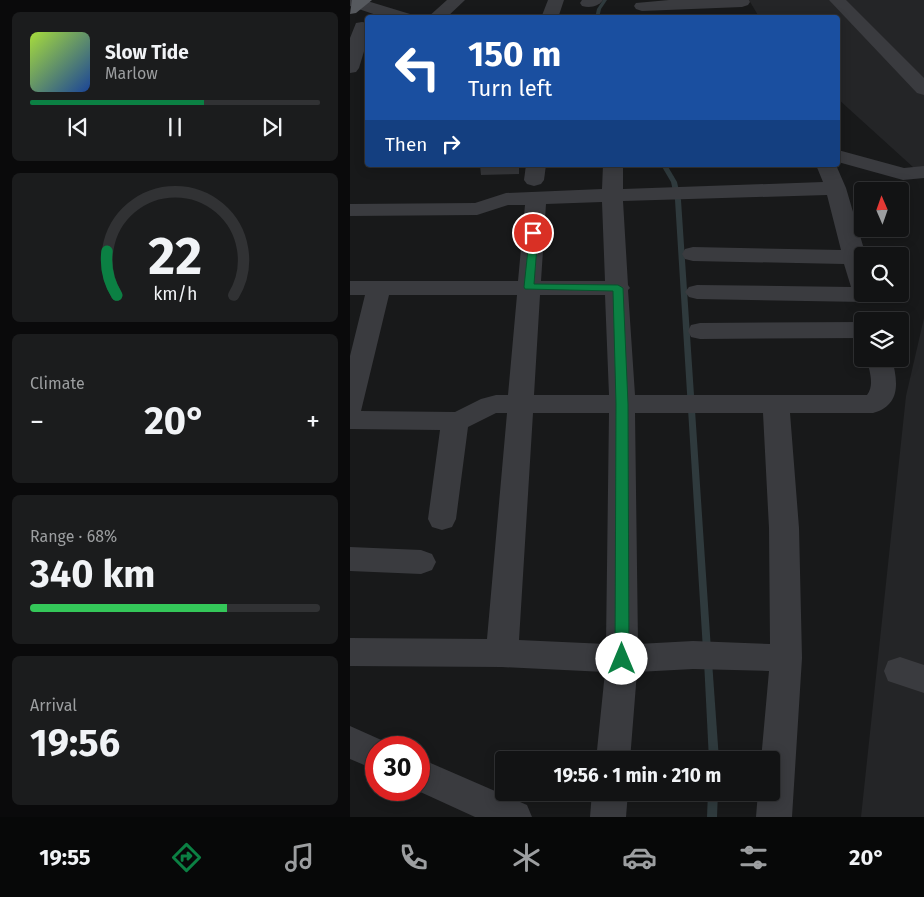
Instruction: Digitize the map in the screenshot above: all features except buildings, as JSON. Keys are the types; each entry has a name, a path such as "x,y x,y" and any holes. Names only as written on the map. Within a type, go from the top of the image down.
{"street":[{"path":"439,15 457,0"},
{"path":"550,15 556,0"},
{"path":"837,0 924,89"},
{"path":"641,8 742,2"},
{"path":"355,3 365,20"},
{"path":"350,68 365,28"},
{"path":"840,157 903,174 924,172"},
{"path":"613,167 612,196 618,288 622,404 622,659 614,751"},
{"path":"827,167 836,188 854,253"},
{"path":"502,653 521,405 535,181"},
{"path":"350,210 483,208 535,181 612,196 675,192 836,188"},
{"path":"693,254 854,257"},
{"path":"350,288 618,288"},
{"path":"350,407 379,288"},
{"path":"697,292 854,292"},
{"path":"700,331 854,330"},
{"path":"350,420 455,421 462,420 488,405 873,404 880,399 885,390 881,367"},
{"path":"774,817 786,658 784,528 776,403"},
{"path":"442,519 455,421"},
{"path":"350,559 421,562"},
{"path":"350,652 502,653 622,659 705,655 786,658"},
{"path":"350,742 365,749"},
{"path":"430,779 514,817"},
{"path":"608,817 609,801"}],"shaded area":[{"path":"749,0 924,0 924,177 840,101 840,15 758,15"},
{"path":"924,318 924,817 861,817 906,396"}],"waterway":[{"path":"598,15 605,0"},
{"path":"665,167 674,182 678,200 707,650"},
{"path":"708,661 713,751"},
{"path":"712,817 713,801"}],"route":[{"path":"533,233 529,287 618,288 622,404 622,659"}]}
